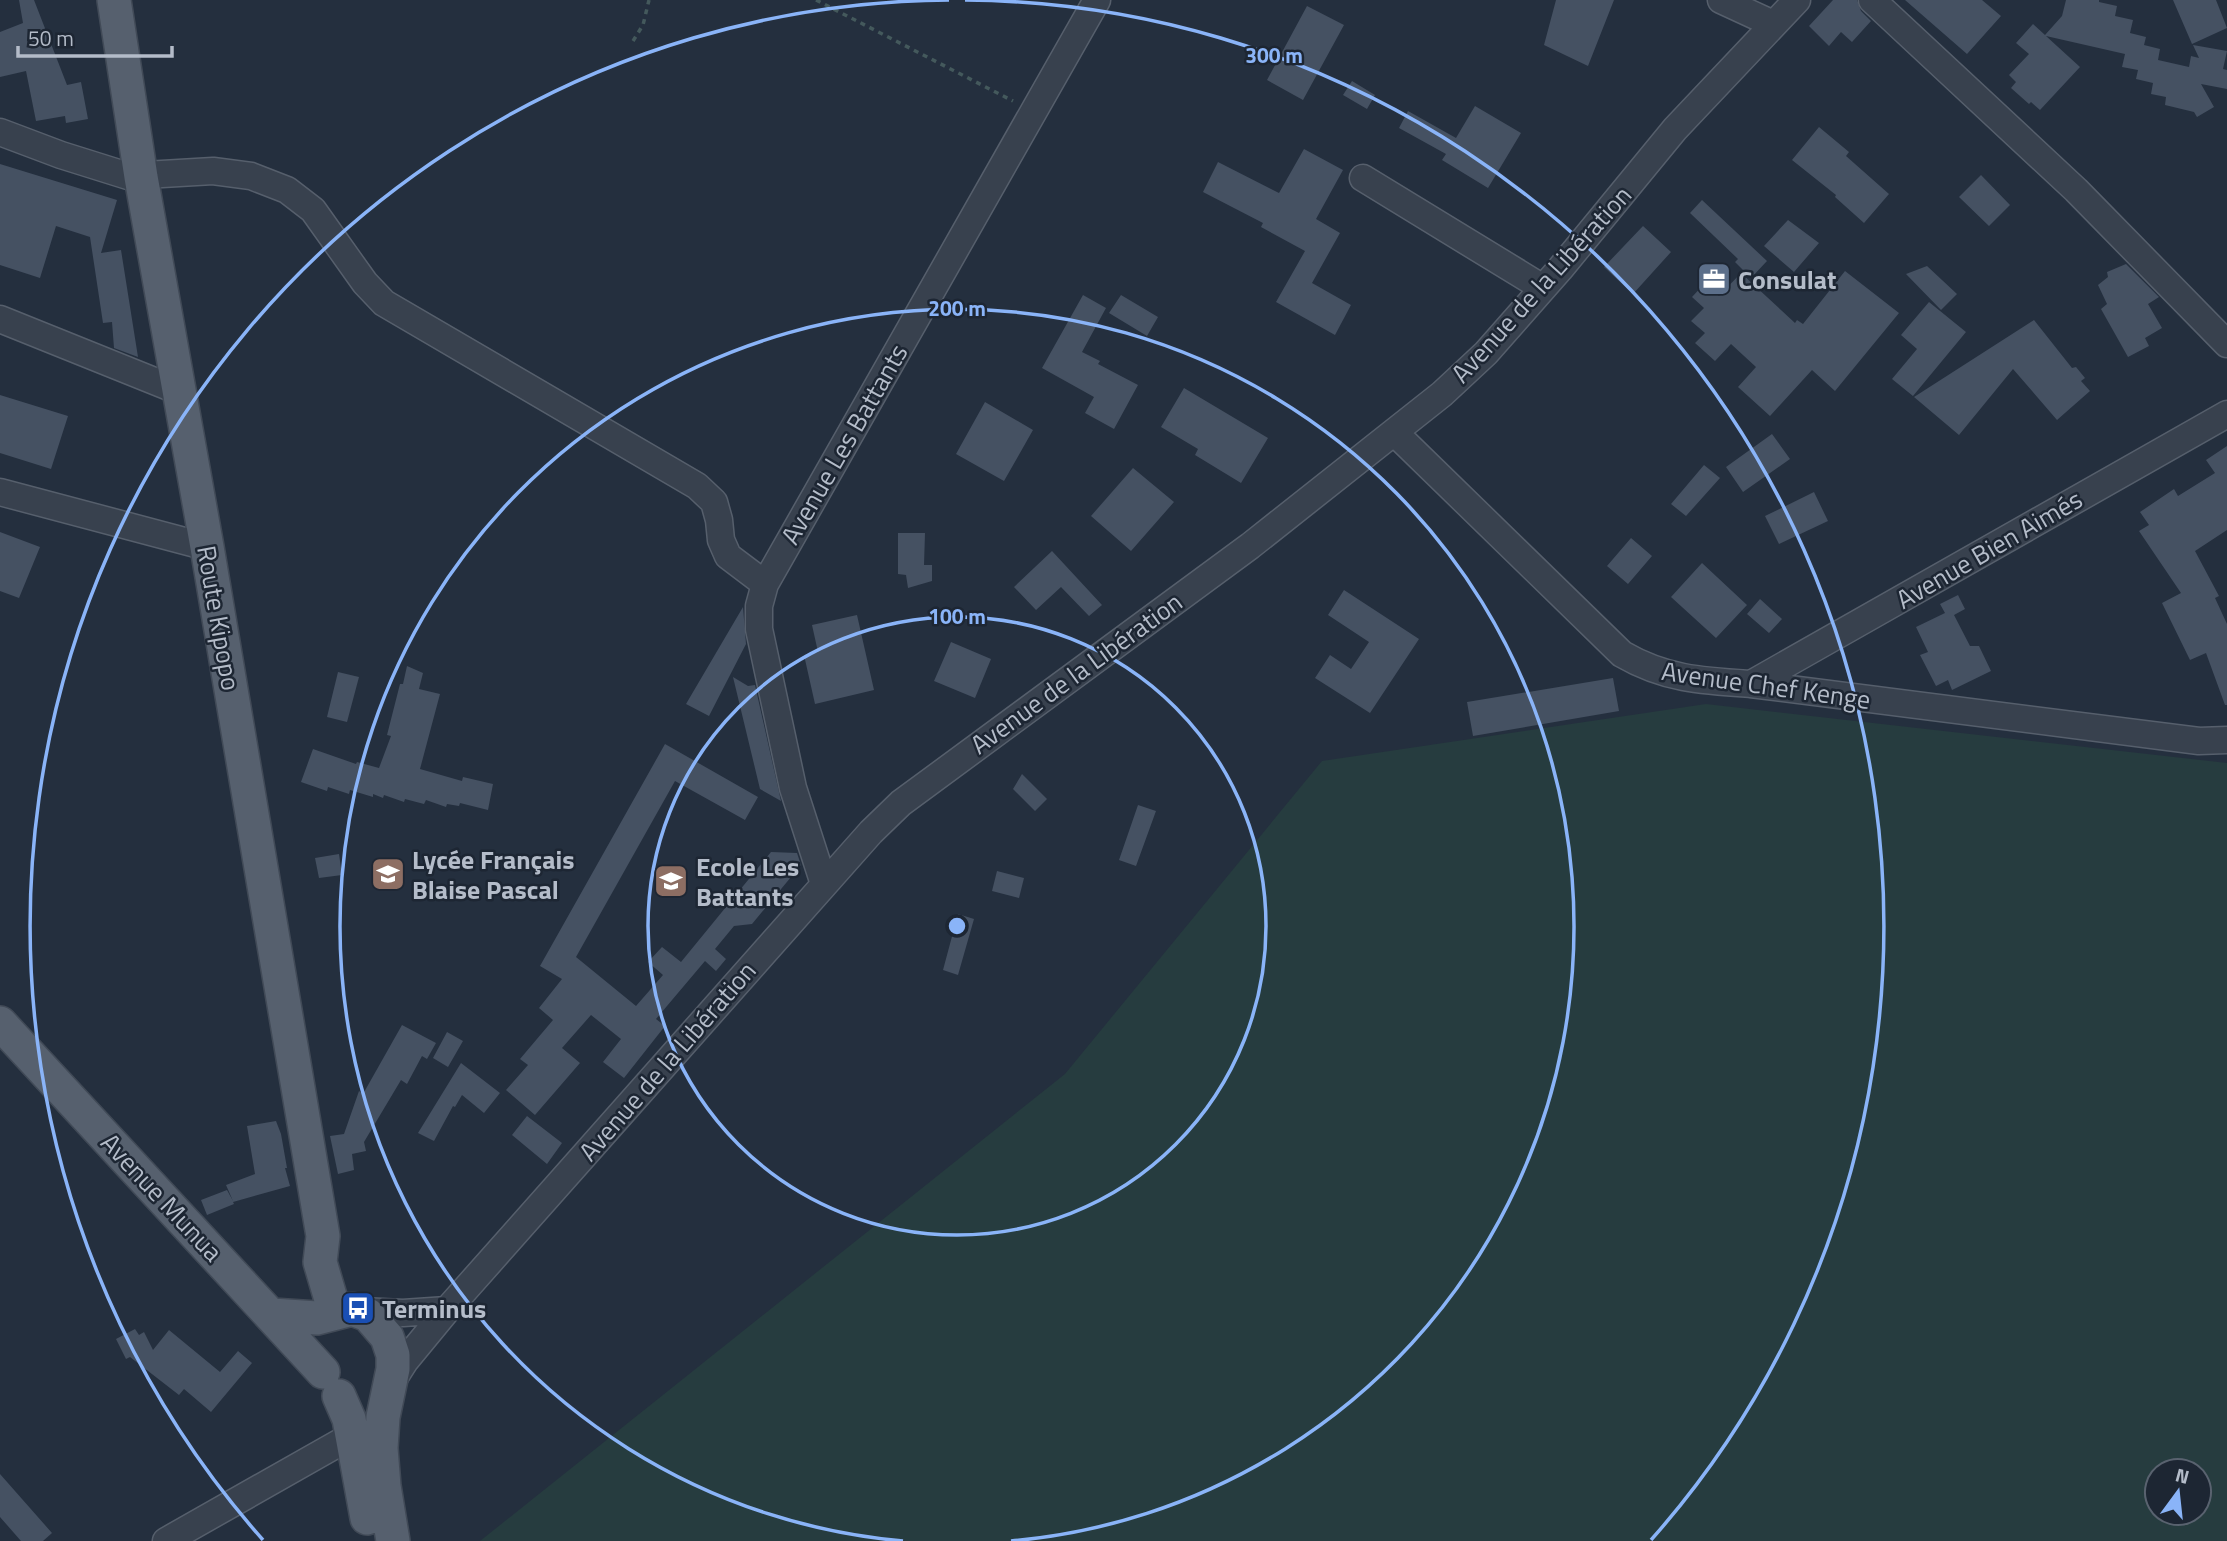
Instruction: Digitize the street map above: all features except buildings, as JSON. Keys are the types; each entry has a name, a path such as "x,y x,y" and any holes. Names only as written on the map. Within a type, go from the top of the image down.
{"main road":[{"name":"Route Kipopo","path":"114,0 141,177 207,547 323,1236 320,1262 346,1312"},
{"name":"Avenue Munua","path":"4,1033 272,1315 330,1383"},
{"path":"346,1312 324,1326 319,1342 320,1361 349,1419 372,1541"},
{"path":"272,1315 309,1318 346,1312 375,1321 387,1336 394,1362 382,1434 382,1464 393,1541"},
{"path":"330,1383 351,1403 363,1405 376,1401 389,1388"}],"street":[{"name":"Avenue Les Battants","path":"824,884 793,788 759,629 759,606 765,584 1097,0"},
{"path":"1721,0 1773,24"},
{"name":"Avenue de la Libération","path":"389,1388 405,1361 447,1310 863,840 901,803 1250,546 1442,394 1486,353 1675,130 1797,0"},
{"path":"1872,0 2076,190 2227,344"},
{"path":"0,132 117,174 141,177 213,171 251,176 287,190 313,210 365,282 384,303 697,486 714,502 719,520 720,540 729,556 765,584"},
{"path":"1363,178 1543,288"},
{"path":"0,319 179,391"},
{"name":"Avenue Bien Aimés","path":"1751,684 2227,414"},
{"name":"Avenue Chef Kenge","path":"1395,433 1622,654 1644,667 1671,676 2199,741 2227,740"},
{"path":"0,492 207,547"},
{"path":"346,1312 403,1313 447,1310"},
{"path":"166,1541 353,1435"}],"path":[{"path":"633,41 643,25 649,0"},
{"path":"816,0 1033,112"}],"green space":[{"path":"1706,704 2227,763 2227,1541 480,1541 1065,1074 1322,761"}],"place":[{"name":"Consulat","path":"1714,279"},
{"name":"Lycée Français Blaise Pascal","path":"388,874"},
{"name":"Ecole Les Battants","path":"671,881"},
{"name":"Terminus","path":"358,1308"}]}
